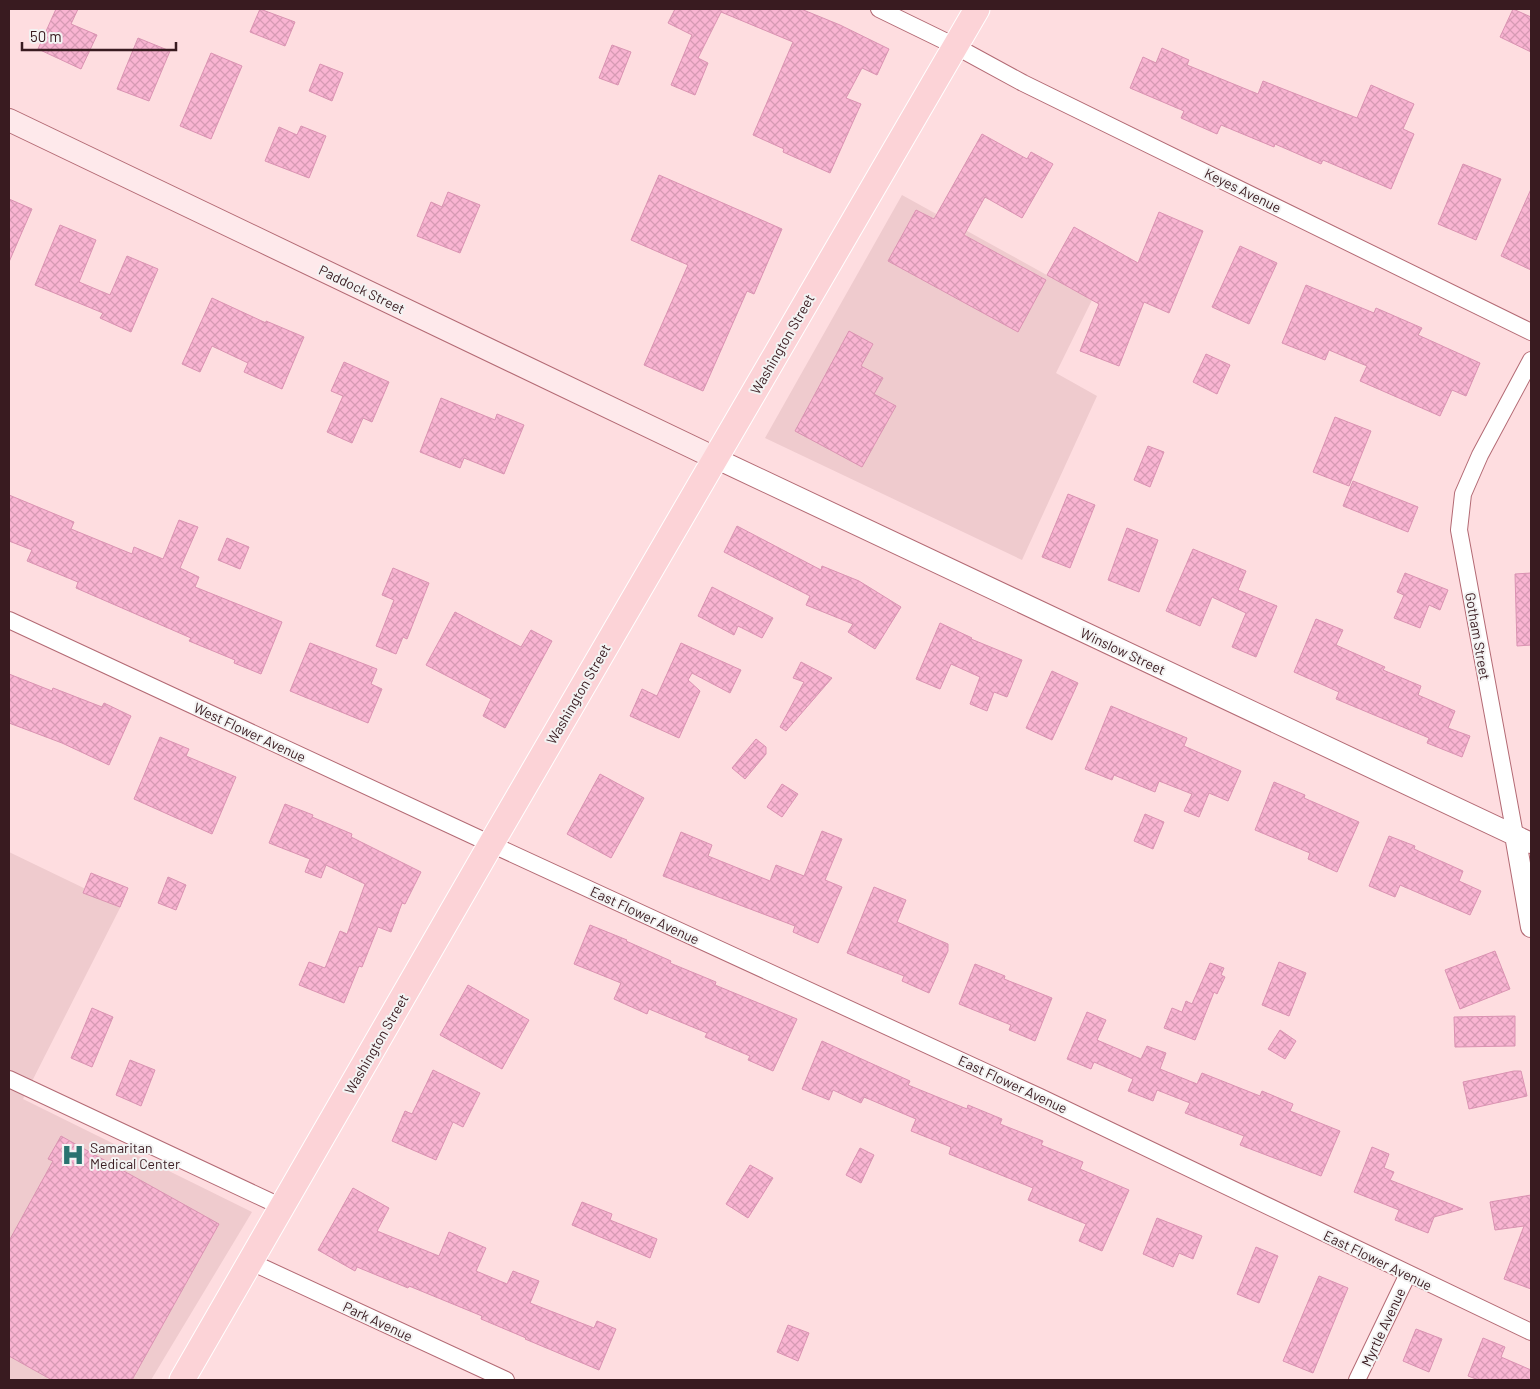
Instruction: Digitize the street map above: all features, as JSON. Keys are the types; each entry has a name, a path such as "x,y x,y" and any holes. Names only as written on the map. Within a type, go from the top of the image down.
{"main road":[{"name":"Washington Street","path":"182,1380 491,844 977,9"},
{"name":"Paddock Street","path":"9,120 715,458"}],"street":[{"name":"Keyes Avenue","path":"880,9 955,46 1023,83 1531,332"},
{"name":"Gotham Street","path":"1531,360 1480,456 1463,494 1459,530 1523,839 1531,927"},
{"name":"Winslow Street","path":"715,458 1523,839"},
{"name":"West Flower Avenue","path":"9,620 491,844"},
{"name":"East Flower Avenue","path":"491,844 1040,1097 1531,1332"},
{"path":"9,1080 282,1207"},
{"name":"Park Avenue","path":"251,1262 506,1380"},
{"name":"Myrtle Avenue","path":"1357,1380 1408,1274"}],"shaded area":[{"path":"902,195 1092,300 1056,373 1097,396 1022,560 765,438"},
{"name":"Samaritan Medical Center","path":"9,852 121,906 23,1099 252,1212 151,1380 9,1380"}],"building":[{"path":"56,9 78,9 71,24 97,35 81,69 38,49"},
{"path":"260,9 295,22 285,46 250,32"},
{"path":"675,9 801,9 840,25 889,49 877,75 862,68 846,98 861,104 830,173 783,152 784,149 753,135 793,42 721,12 698,58 708,63 695,95 671,85 692,35 668,23"},
{"path":"1513,9 1531,17 1531,52 1500,37"},
{"path":"138,38 170,51 149,101 117,89"},
{"path":"612,45 631,52 618,85 599,78"},
{"path":"1162,48 1189,60 1187,65 1258,94 1263,81 1357,118 1371,85 1414,104 1403,129 1414,134 1391,189 1323,160 1321,164 1275,144 1274,147 1221,125 1217,134 1181,118 1184,111 1130,88 1143,57 1156,63"},
{"path":"211,53 242,66 211,139 180,126"},
{"path":"320,64 343,73 332,101 309,91"},
{"path":"301,126 326,136 309,178 265,161 279,127 297,135"},
{"path":"982,134 1027,159 1031,152 1053,164 1022,218 985,197 964,235 1046,280 1018,332 888,261 916,210 934,219"},
{"path":"1463,164 1501,179 1476,240 1438,224"},
{"path":"659,175 782,229 754,294 747,291 703,391 644,365 688,265 631,240"},
{"path":"1531,189 1531,270 1501,256"},
{"path":"448,192 480,205 460,253 417,236 431,202 442,207"},
{"path":"9,199 32,209 9,262"},
{"path":"1159,212 1203,231 1169,313 1144,302 1119,366 1080,351 1099,304 1047,275 1074,227 1138,263"},
{"path":"60,225 96,240 79,282 110,295 127,256 158,269 131,332 100,318 103,313 35,285"},
{"path":"1240,246 1277,263 1249,324 1212,307"},
{"path":"1306,285 1374,313 1376,308 1422,328 1418,335 1480,363 1466,396 1452,390 1440,416 1360,381 1367,366 1329,350 1325,360 1282,343"},
{"path":"212,298 266,323 266,321 304,337 282,389 244,372 248,363 212,346 200,372 182,364"},
{"path":"849,331 873,344 861,366 883,378 874,394 896,406 862,467 795,431"},
{"path":"1206,354 1230,365 1217,394 1193,382"},
{"path":"344,362 389,382 372,422 363,418 352,443 327,432 343,396 331,391"},
{"path":"441,398 495,420 497,414 524,425 504,474 464,458 460,468 420,452"},
{"path":"1335,417 1371,431 1349,486 1313,472"},
{"path":"1148,446 1164,452 1150,487 1134,480"},
{"path":"1353,481 1418,507 1408,532 1343,506"},
{"path":"1068,494 1095,505 1070,568 1042,557"},
{"path":"9,495 74,522 71,529 132,554 134,547 163,559 179,520 198,527 180,568 199,577 195,587 282,622 261,674 234,663 235,660 189,641 191,638 76,588 78,582 27,561 32,550 9,541"},
{"path":"737,526 821,570 822,566 859,581 901,607 875,649 848,632 853,624 806,605 810,596 724,552"},
{"path":"1127,528 1158,540 1139,592 1108,580"},
{"path":"227,538 249,547 240,569 218,560"},
{"path":"1193,549 1246,571 1238,590 1277,606 1256,657 1232,647 1246,613 1212,597 1200,626 1166,611"},
{"path":"393,568 429,583 407,639 403,637 396,654 376,646 394,600 382,595"},
{"path":"1405,573 1448,590 1440,610 1429,605 1420,628 1394,618 1404,595 1397,592"},
{"path":"1531,573 1531,645 1517,646 1515,574"},
{"path":"712,587 773,618 762,638 738,626 734,635 698,616"},
{"path":"455,612 521,647 531,630 552,641 505,728 483,716 491,699 426,665"},
{"path":"1316,619 1343,630 1336,645 1385,667 1383,670 1421,686 1418,695 1455,711 1448,728 1470,736 1462,757 1427,743 1429,738 1336,699 1339,692 1294,672"},
{"path":"940,623 971,639 1022,660 1007,697 994,692 987,711 970,704 980,677 951,664 940,689 916,679"},
{"path":"310,643 377,669 371,684 382,689 368,723 290,691"},
{"path":"681,643 741,670 730,693 692,673 688,680 700,691 679,738 630,716 642,689 657,696"},
{"path":"801,662 832,678 786,731 780,727 804,682 793,678"},
{"path":"1052,671 1078,683 1052,740 1026,728"},
{"path":"9,674 52,691 53,688 102,707 104,703 131,716 109,765 62,743 9,723"},
{"path":"1111,706 1187,738 1184,746 1241,771 1228,801 1209,793 1199,817 1184,811 1192,794 1159,781 1155,792 1114,775 1112,780 1085,769"},
{"path":"160,737 189,749 186,756 236,777 212,834 134,799"},
{"path":"756,739 766,747 766,754 745,779 732,768"},
{"path":"600,774 644,798 611,858 567,834"},
{"path":"1274,782 1305,795 1304,798 1359,822 1337,872 1308,859 1310,853 1255,830"},
{"path":"782,784 798,794 782,817 767,807"},
{"path":"285,804 352,834 351,837 421,872 405,904 402,903 391,932 378,927 362,967 359,966 344,1003 299,985 309,962 325,968 340,931 347,934 365,884 326,865 321,878 305,872 310,859 269,843"},
{"path":"1145,814 1164,822 1153,849 1134,841"},
{"path":"822,831 842,839 825,880 842,887 818,943 793,932 795,926 663,876 681,832 712,845 708,856 770,881 776,865 804,876"},
{"path":"1389,836 1415,846 1414,849 1463,871 1459,881 1481,891 1470,915 1400,885 1395,897 1369,886"},
{"path":"91,873 128,888 120,907 83,893"},
{"path":"168,877 186,885 176,910 158,903"},
{"path":"874,887 906,900 897,922 948,944 948,951 929,993 902,981 904,976 847,953"},
{"path":"590,925 627,940 671,961 670,963 716,982 715,985 797,1019 773,1071 748,1060 750,1056 705,1037 707,1033 649,1009 647,1014 614,999 621,983 574,964"},
{"path":"1495,951 1510,989 1460,1009 1445,970"},
{"path":"1279,962 1306,973 1289,1016 1262,1005"},
{"path":"1210,963 1224,968 1221,975 1225,977 1217,994 1214,992 1195,1040 1164,1028 1172,1008 1182,1012 1186,1001 1192,1004"},
{"path":"975,964 1005,976 1004,979 1052,998 1035,1041 1009,1030 1011,1025 959,1004"},
{"path":"468,985 529,1020 502,1069 440,1035"},
{"path":"92,1008 113,1017 92,1067 71,1058"},
{"path":"1087,1012 1106,1020 1097,1040 1141,1059 1147,1046 1166,1053 1160,1069 1197,1084 1202,1073 1260,1096 1262,1091 1293,1104 1290,1111 1340,1131 1321,1176 1240,1145 1244,1136 1185,1113 1190,1103 1157,1090 1153,1101 1128,1091 1133,1079 1094,1062 1091,1069 1067,1059"},
{"path":"1515,1016 1515,1046 1455,1047 1454,1017"},
{"path":"1280,1030 1296,1041 1285,1059 1268,1049"},
{"path":"822,1041 910,1081 908,1085 967,1109 968,1105 1002,1119 1000,1124 1043,1141 1041,1145 1083,1162 1080,1169 1129,1190 1102,1251 1079,1241 1086,1224 1028,1200 1033,1188 949,1154 951,1147 911,1131 916,1119 864,1097 861,1103 833,1090 829,1100 802,1089"},
{"path":"130,1060 155,1070 141,1106 116,1095"},
{"path":"433,1070 480,1093 463,1127 453,1122 436,1160 392,1141 405,1111 412,1114"},
{"path":"1521,1071 1527,1096 1469,1109 1463,1082"},
{"path":"61,1136 219,1224 132,1380 52,1380 9,1356 9,1241 53,1161 48,1159"},
{"path":"1372,1147 1389,1154 1384,1168 1394,1172 1390,1180 1463,1209 1434,1217 1428,1233 1395,1220 1399,1210 1354,1192"},
{"path":"860,1148 874,1155 861,1183 846,1175"},
{"path":"750,1165 773,1178 748,1218 726,1204"},
{"path":"353,1188 389,1208 377,1231 439,1256 449,1232 486,1248 476,1271 507,1284 513,1271 539,1281 530,1303 594,1328 597,1321 616,1329 599,1370 481,1319 482,1316 409,1286 408,1288 357,1267 355,1271 318,1250"},
{"path":"1531,1195 1531,1289 1504,1279 1524,1226 1495,1230 1490,1202"},
{"path":"582,1202 612,1214 610,1220 657,1239 650,1258 572,1225"},
{"path":"1157,1218 1202,1236 1193,1259 1179,1253 1173,1267 1143,1254"},
{"path":"1256,1247 1278,1256 1259,1303 1237,1294"},
{"path":"1319,1276 1348,1288 1313,1373 1283,1361"},
{"path":"788,1325 809,1333 798,1361 777,1352"},
{"path":"1416,1329 1442,1339 1429,1372 1403,1361"},
{"path":"1483,1338 1505,1347 1501,1357 1531,1370 1531,1380 1479,1380 1468,1376"}],"place":[{"name":"Samaritan Medical Center","path":"73,1155"}]}
